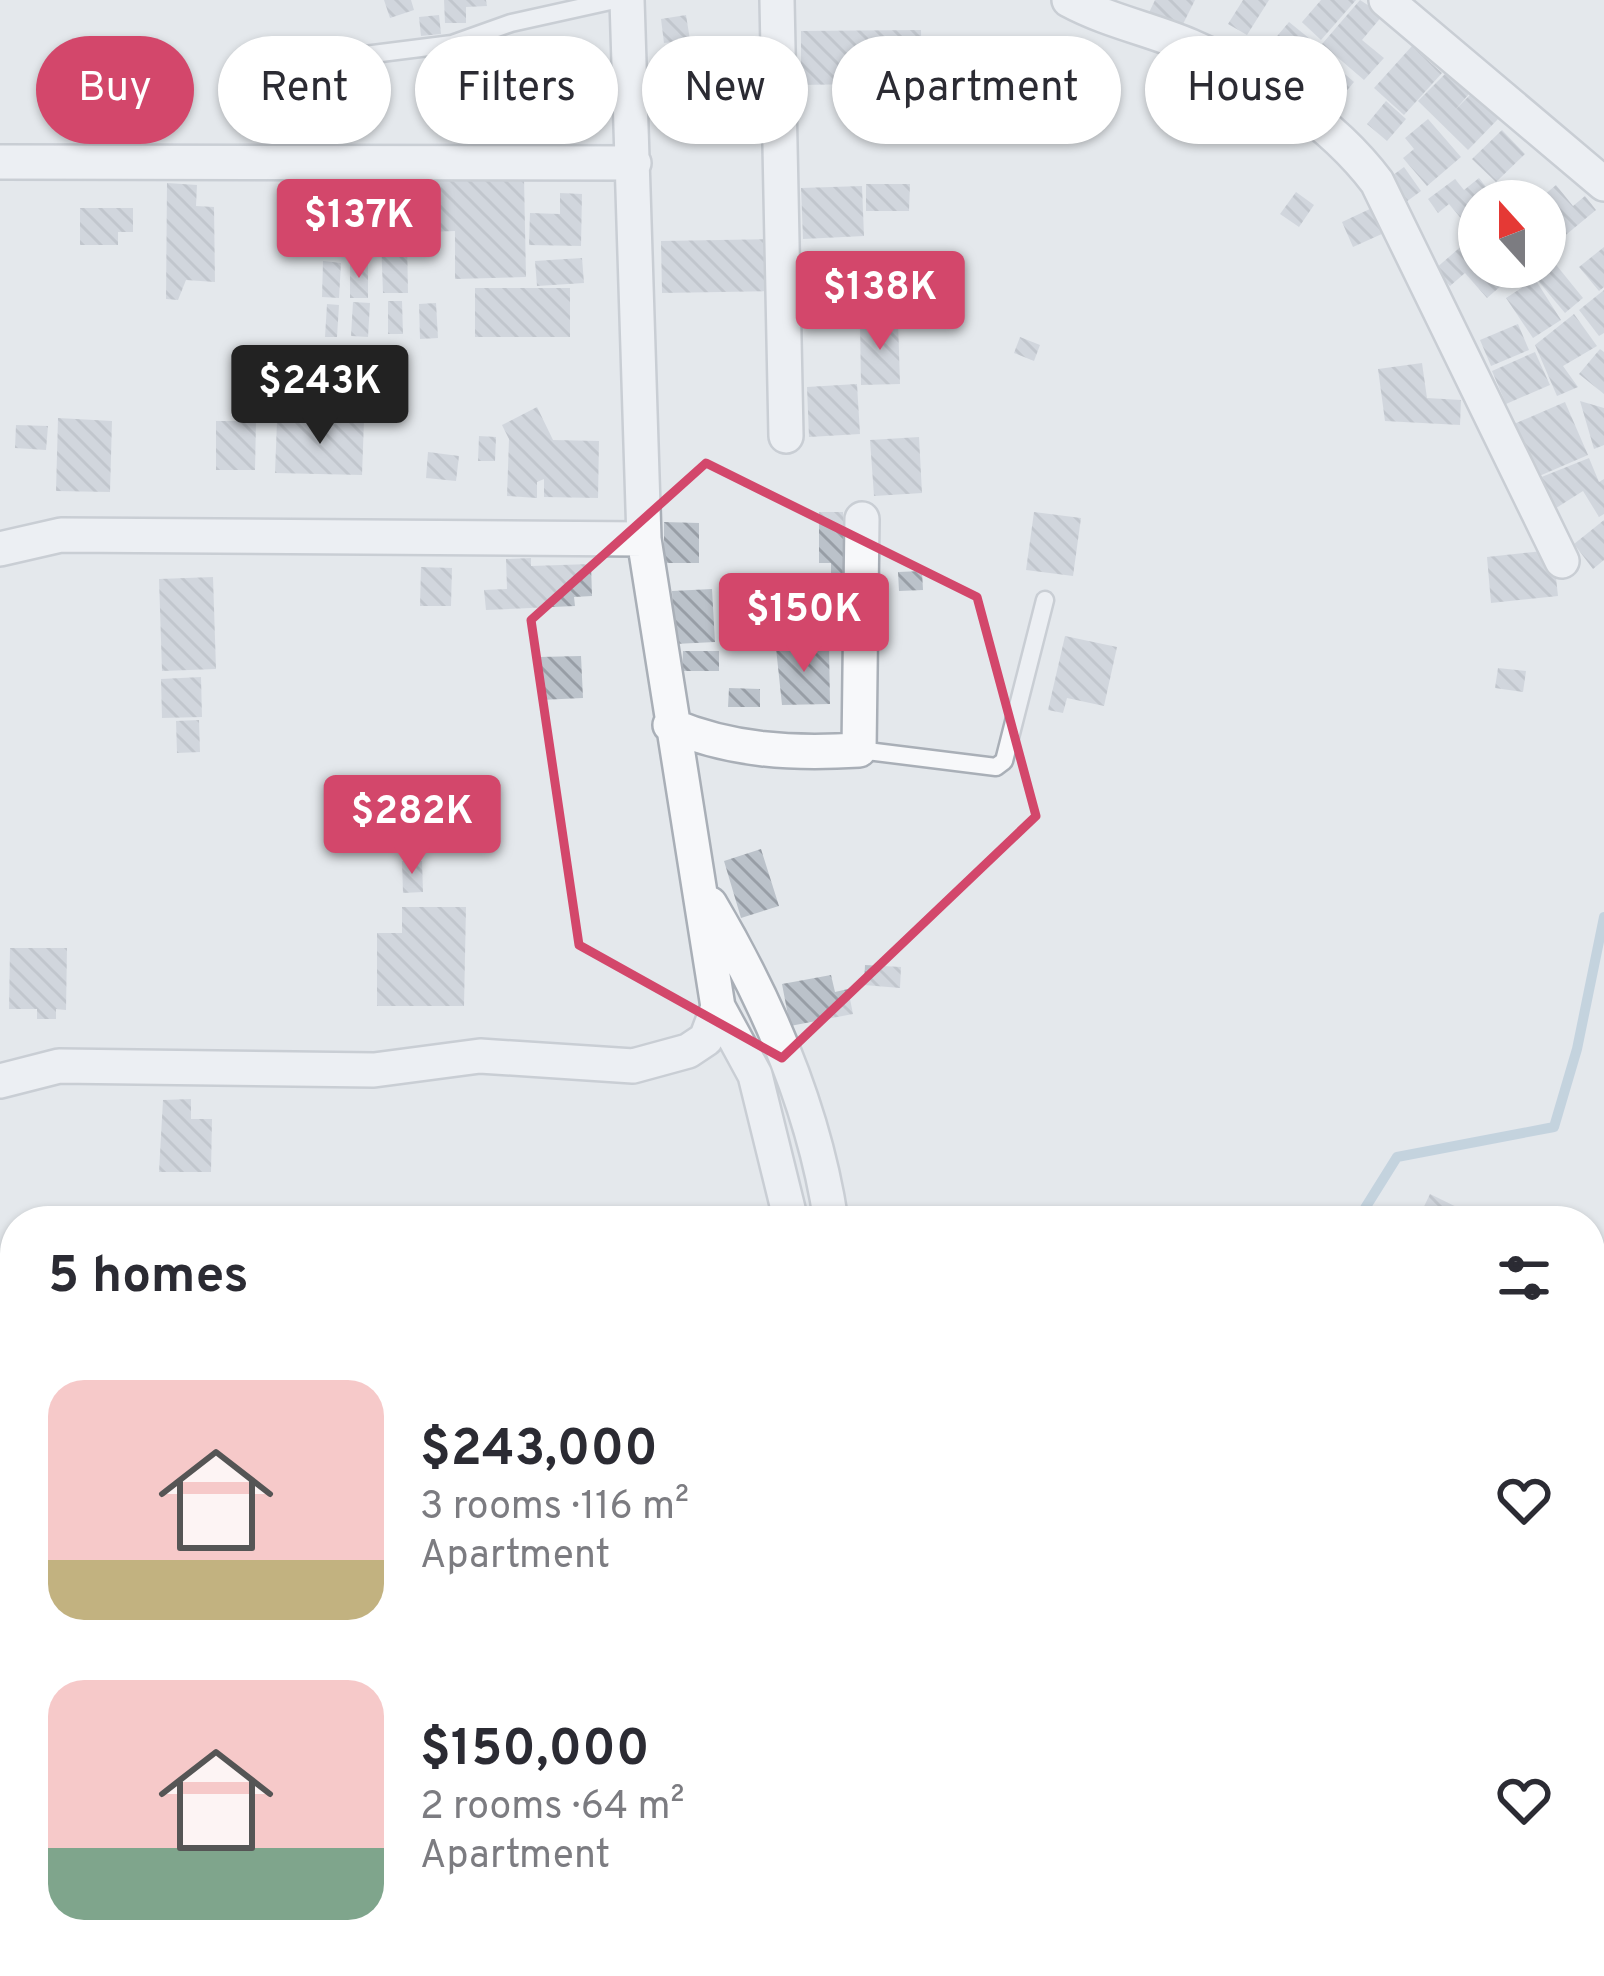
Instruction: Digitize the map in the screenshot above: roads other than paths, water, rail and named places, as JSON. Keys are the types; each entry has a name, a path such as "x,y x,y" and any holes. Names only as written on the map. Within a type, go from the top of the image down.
{"street":[{"path":"626,0 644,539 718,1007 755,1075 787,1206"},
{"path":"777,0 786,436"},
{"path":"1069,0 1107,19 1191,46 1273,89 1359,158 1377,182 1562,561"},
{"path":"1386,0 1604,184"},
{"path":"0,162 634,163"},
{"path":"670,725 710,741 772,752 859,750 862,519"},
{"path":"0,549 61,535 644,539"},
{"path":"703,892 740,954 798,1082 827,1206"},
{"path":"0,1081 59,1066 374,1070 480,1056 633,1066 688,1052 706,1040 718,1007"}],"lane":[{"path":"391,52 452,44 511,23 615,0"},
{"path":"859,750 996,767 1004,761 1045,600"}],"waterway":[{"path":"1366,1206 1397,1157 1554,1127 1577,1049 1604,917"}]}
